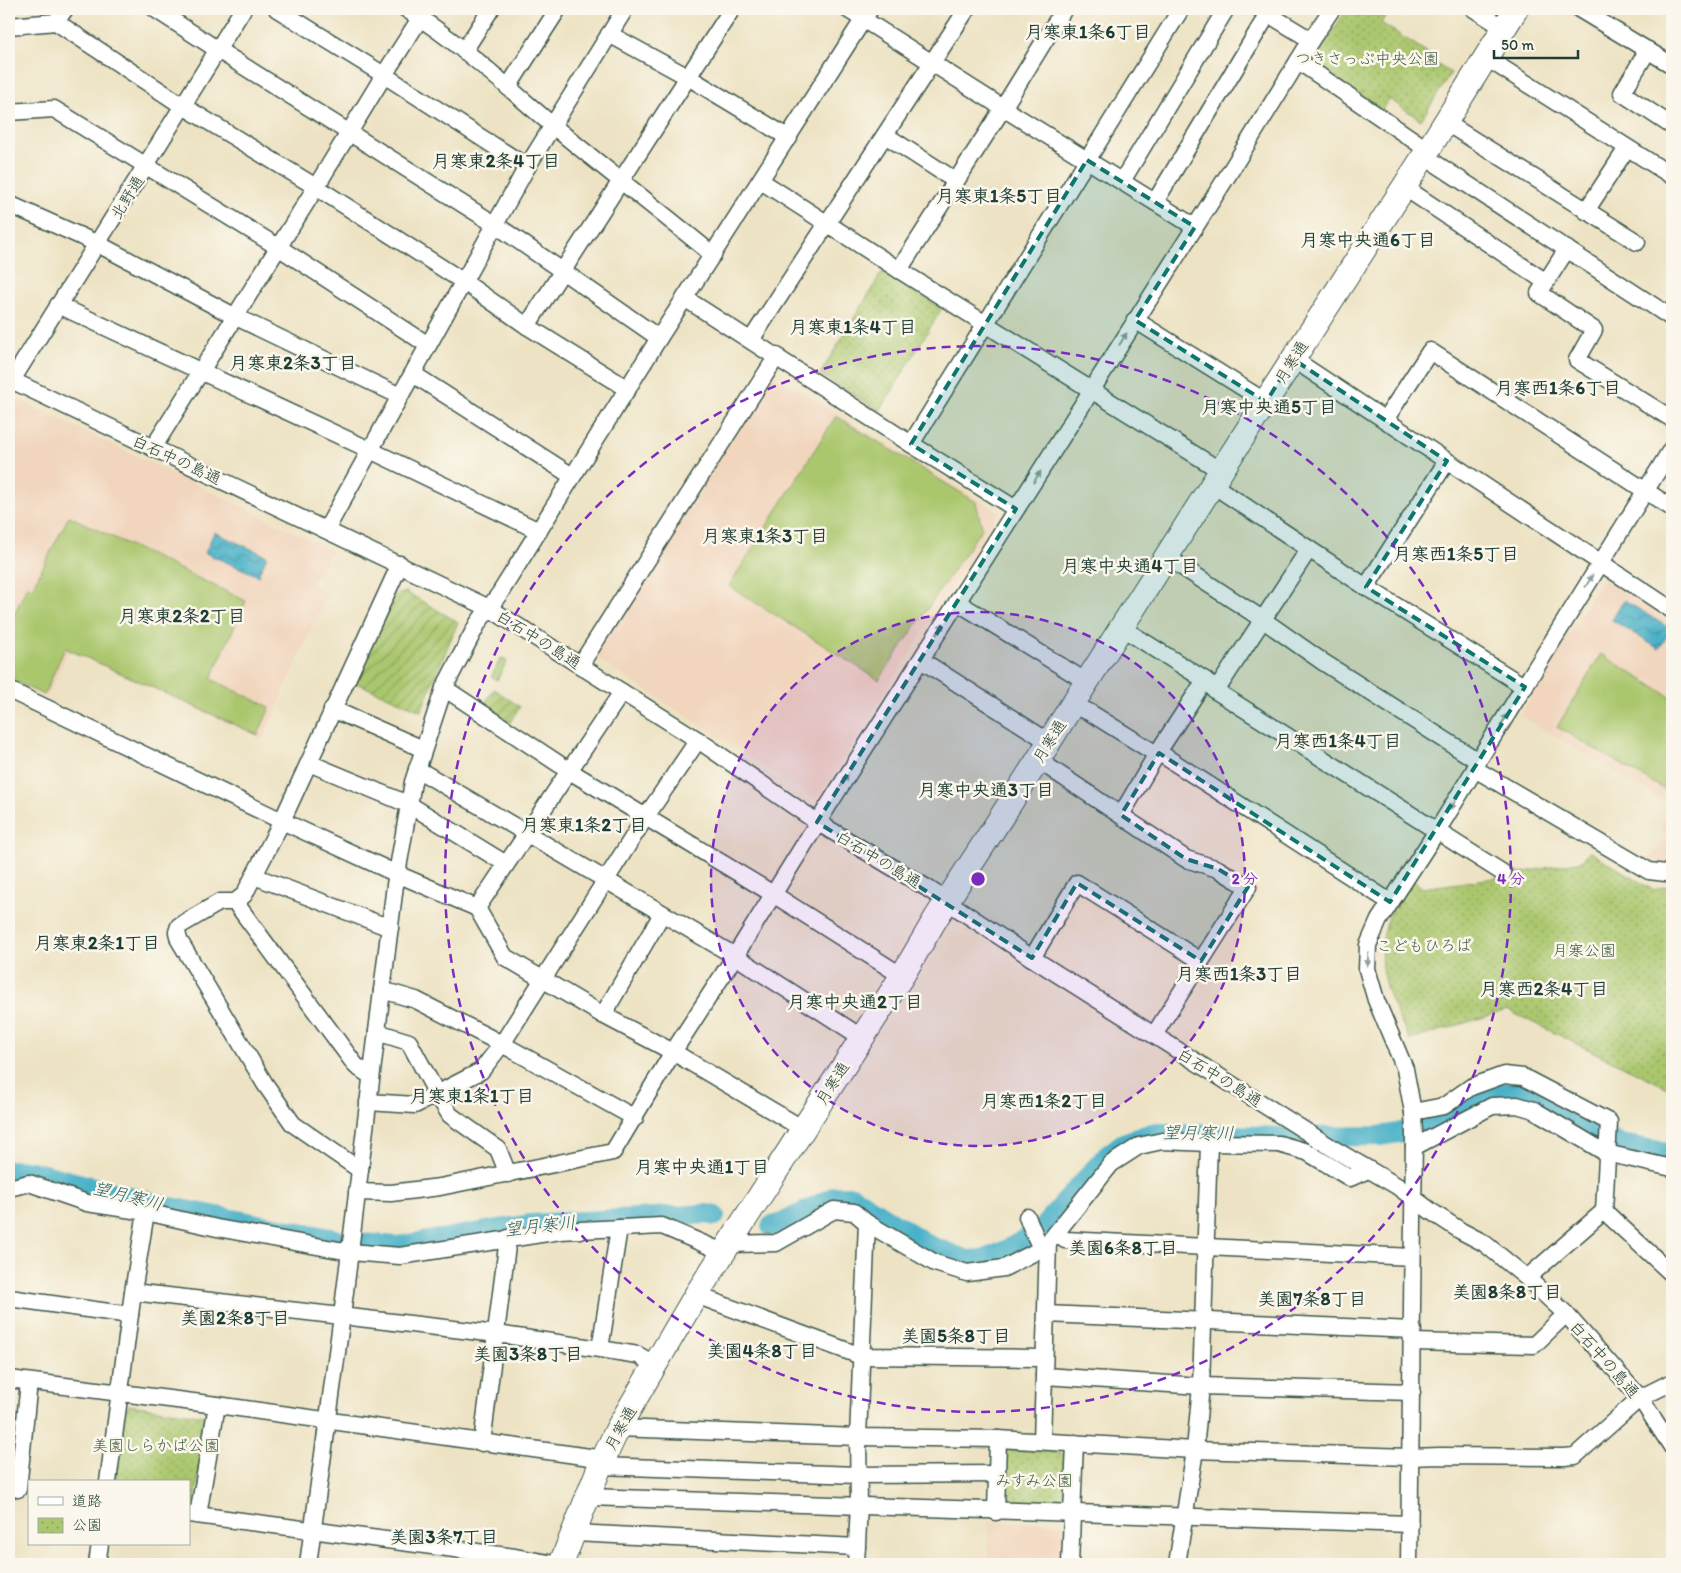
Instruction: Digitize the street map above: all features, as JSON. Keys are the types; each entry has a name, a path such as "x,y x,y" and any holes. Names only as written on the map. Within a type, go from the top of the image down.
{"highway":[{"name":"月寒通","path":"561,1564 602,1462 618,1428 696,1295 902,976 947,901 1426,153 1510,18"}],"street":[{"path":"155,9 496,225 659,338"},
{"name":"北野通","path":"10,382 98,244 243,9"},
{"path":"277,9 527,167"},
{"path":"406,9 424,13 464,51 552,125 713,255"},
{"path":"464,51 491,9"},
{"path":"508,87 558,9"},
{"path":"326,530 527,167 625,9"},
{"path":"527,326 564,272 732,9"},
{"path":"847,9 867,14 932,64 1195,227"},
{"path":"751,340 967,9"},
{"path":"899,270 1064,9"},
{"path":"911,444 1181,9"},
{"path":"1122,181 1226,9"},
{"path":"357,1192 391,1193 440,1187 613,1152 673,1052 1332,9"},
{"path":"1474,9 1510,18"},
{"path":"1579,9 1672,64"},
{"path":"1155,202 1264,11 1311,40"},
{"path":"153,448 424,13"},
{"path":"308,1564 326,1421 342,1316 397,874 417,769 444,688 478,623 539,531 659,338 867,14"},
{"path":"9,26 60,15 183,106 316,187 464,282 527,326 628,389"},
{"path":"609,34 789,138"},
{"path":"1648,50 1622,93 1672,126"},
{"path":"1485,57 1672,176"},
{"path":"1298,61 1426,153 1672,318"},
{"path":"9,112 54,108 278,248 428,345"},
{"path":"1445,122 1636,242"},
{"path":"885,135 956,182"},
{"path":"1586,211 1627,148"},
{"path":"761,181 1091,390 1217,478 1309,549 1525,687"},
{"path":"1404,187 1546,282"},
{"path":"9,204 98,244 234,316 400,396"},
{"path":"1567,249 1539,293 1594,330 1577,360 1672,419"},
{"path":"686,298 911,444 1016,509"},
{"path":"58,305 539,531"},
{"path":"1135,320 1266,402"},
{"path":"1385,420 1430,351 1672,508"},
{"path":"581,664 777,356"},
{"path":"1294,359 1672,610"},
{"path":"413,374 572,476"},
{"name":"白石中の島通","path":"10,382 400,564 489,608 581,664 698,740 818,822 947,901 1032,958 1337,1151 1397,1186 1454,1226 1484,1243 1527,1278 1566,1314 1640,1398 1672,1447"},
{"path":"1409,1564 1414,1128 1405,1069 1376,1000 1367,969 1368,945 1379,920 1390,902 1437,831 1672,448"},
{"path":"1366,587 1447,461"},
{"path":"1121,815 1158,754 1263,620 1309,549"},
{"path":"1167,557 1477,765 1649,871 1672,872"},
{"path":"360,1170 293,1124 265,1084 179,940 177,932 179,926 220,902 235,902 244,895 282,821 400,564"},
{"path":"957,602 1087,682"},
{"path":"1122,628 1503,874"},
{"path":"921,660 1043,751 1121,815 1186,859 1218,869 1248,887 1154,1035"},
{"path":"444,688 568,770 773,894 902,976"},
{"path":"9,690 282,821 397,874 477,908 505,957 603,1015 673,1052 803,1129"},
{"path":"477,908 622,692"},
{"path":"1072,705 1089,712 1158,754 1390,902"},
{"path":"332,709 424,749"},
{"path":"368,1102 415,1105 481,1071 502,1044 605,880 698,740"},
{"path":"309,762 410,805 506,864"},
{"path":"417,769 735,956 861,1037"},
{"path":"254,876 390,928"},
{"path":"1032,958 1077,882 1201,961"},
{"path":"235,902 356,1066 371,1076"},
{"path":"603,1015 662,914"},
{"path":"382,990 416,1000 502,1044 635,1118"},
{"path":"377,1032 409,1042 450,1115 498,1149 508,1174"},
{"path":"1414,1128 1471,1087 1504,1075 1522,1077 1609,1122 1604,1211 1527,1278"},
{"path":"1414,1128 1492,1106 1518,1105 1534,1110 1607,1149 1672,1168"},
{"path":"9,1188 29,1183 87,1203 146,1212 218,1228 350,1252 400,1256 560,1231 662,1226 725,1248 776,1243 834,1210 854,1212 867,1223 935,1263 967,1273 1004,1268 1045,1241 1111,1164 1139,1146 1162,1141 1209,1144 1279,1144 1307,1152 1350,1178 1368,1170"},
{"path":"1177,1564 1195,1450 1201,1386 1209,1144"},
{"path":"1604,1211 1671,1272"},
{"path":"108,1480 133,1292 146,1212"},
{"path":"1027,1218 1045,1241 1046,1314 1042,1441"},
{"path":"856,1564 859,1506 858,1437 867,1223"},
{"path":"600,1348 619,1228"},
{"path":"482,1443 508,1238"},
{"path":"1045,1241 1065,1240 1205,1246 1412,1257"},
{"path":"133,1292 497,1334 600,1348 638,1355 656,1365"},
{"path":"696,1295 861,1356 1044,1358"},
{"path":"9,1298 130,1314"},
{"path":"1046,1314 1204,1320 1534,1345 1566,1314"},
{"path":"1044,1376 1201,1386 1412,1392"},
{"path":"9,1380 217,1405 602,1462 858,1475 997,1474"},
{"path":"18,1489 29,1382"},
{"path":"618,1428 858,1437 998,1439 1195,1450 1409,1457 1575,1456 1640,1398 1672,1382"},
{"path":"217,1405 193,1515 515,1557 554,1564"},
{"path":"996,1512 998,1439"},
{"path":"1070,1564 1075,1443"},
{"path":"588,1498 1410,1524"},
{"path":"574,1533 857,1547"},
{"path":"97,1564 100,1546"}],"highlighted area":[{"path":"1087,160 1195,227 1135,320 1266,402 1293,359 1447,461 1366,587 1525,687 1390,902 1159,753 1121,815 1186,859 1218,869 1248,887 1201,961 1077,883 1032,958 817,822 1016,509 911,444"}],"shaded area":[{"path":"773,375 999,512 817,800 594,657"},
{"path":"19,400 332,550 310,584 327,593 263,739 69,651 47,698 9,681 9,416"},
{"path":"1604,576 1672,621 1672,806 1520,715"},
{"path":"1672,809 1672,864 1668,865 1649,860 1669,836 1660,827"},
{"path":"988,1521 1066,1523 1064,1564 989,1564"}],"green space":[{"name":"つきさっぷ中央公園","path":"1347,9 1373,9 1385,17 1381,23 1433,56 1431,61 1451,73 1421,120 1389,99 1381,111 1313,62"},
{"path":"882,272 942,308 880,411 820,374"},
{"path":"836,416 976,502 982,528 879,680 729,586"},
{"path":"69,516 246,601 211,679 270,707 258,735 65,648 44,695 9,679 9,626 27,586 32,588"},
{"path":"406,592 458,622 421,711 354,682 395,595"},
{"path":"1601,654 1672,698 1672,794 1557,727"},
{"path":"501,658 507,661 497,680 491,677"},
{"path":"494,689 520,707 509,724 483,706"},
{"name":"月寒公園","path":"1589,851 1653,890 1672,885 1672,1090 1507,1010 1410,1040 1388,991 1384,978 1381,952 1386,925 1390,915 1412,880 1423,888 1494,878 1582,861"},
{"name":"美園しらかば公園","path":"129,1405 206,1416 194,1510 190,1512 190,1480 114,1480 126,1409"},
{"name":"みすみ公園","path":"1006,1449 1061,1453 1066,1457 1063,1507 1006,1507 1001,1500"}],"water":[{"path":"214,532 267,556 258,576 205,553"},
{"path":"1624,600 1671,629 1659,649 1612,620"}],"waterway":[{"name":"望月寒川","path":"771,1226 780,1224 835,1196 852,1196 929,1245 967,1260 985,1259 1038,1232 1105,1157 1123,1143 1152,1133 1283,1137 1379,1136 1435,1123 1486,1094 1519,1091 1551,1104 1595,1131 1621,1144 1672,1153"},
{"name":"望月寒川","path":"9,1170 32,1171 166,1206 336,1239"},
{"name":"望月寒川","path":"365,1243 396,1246 530,1224 707,1214 715,1216"}],"district":[{"name":"月寒東1条6丁目","path":"1088,32"},
{"name":"月寒東2条4丁目","path":"496,161"},
{"name":"月寒東1条5丁目","path":"999,196"},
{"name":"月寒中央通6丁目","path":"1368,240"},
{"name":"月寒東1条4丁目","path":"853,327"},
{"name":"月寒東2条3丁目","path":"293,363"},
{"name":"月寒西1条6丁目","path":"1558,388"},
{"name":"月寒中央通5丁目","path":"1269,407"},
{"name":"月寒東1条3丁目","path":"765,536"},
{"name":"月寒西1条5丁目","path":"1456,554"},
{"name":"月寒中央通4丁目","path":"1130,566"},
{"name":"月寒東2条2丁目","path":"182,616"},
{"name":"月寒西1条4丁目","path":"1338,741"},
{"name":"月寒中央通3丁目","path":"986,790"},
{"name":"月寒東1条2丁目","path":"584,825"},
{"name":"月寒東2条1丁目","path":"97,943"},
{"name":"月寒西1条3丁目","path":"1239,974"},
{"name":"月寒西2条4丁目","path":"1544,989"},
{"name":"月寒中央通2丁目","path":"855,1002"},
{"name":"月寒東1条1丁目","path":"472,1096"},
{"name":"月寒西1条2丁目","path":"1044,1101"},
{"name":"月寒中央通1丁目","path":"702,1167"},
{"name":"美園6条8丁目","path":"1123,1248"},
{"name":"美園8条8丁目","path":"1507,1292"},
{"name":"美園7条8丁目","path":"1312,1299"},
{"name":"美園2条8丁目","path":"235,1318"},
{"name":"美園5条8丁目","path":"956,1336"},
{"name":"美園4条8丁目","path":"762,1351"},
{"name":"美園3条8丁目","path":"528,1354"},
{"name":"美園3条7丁目","path":"444,1537"}],"park label":[{"name":"こどもひろば","path":"1424,945"}]}
